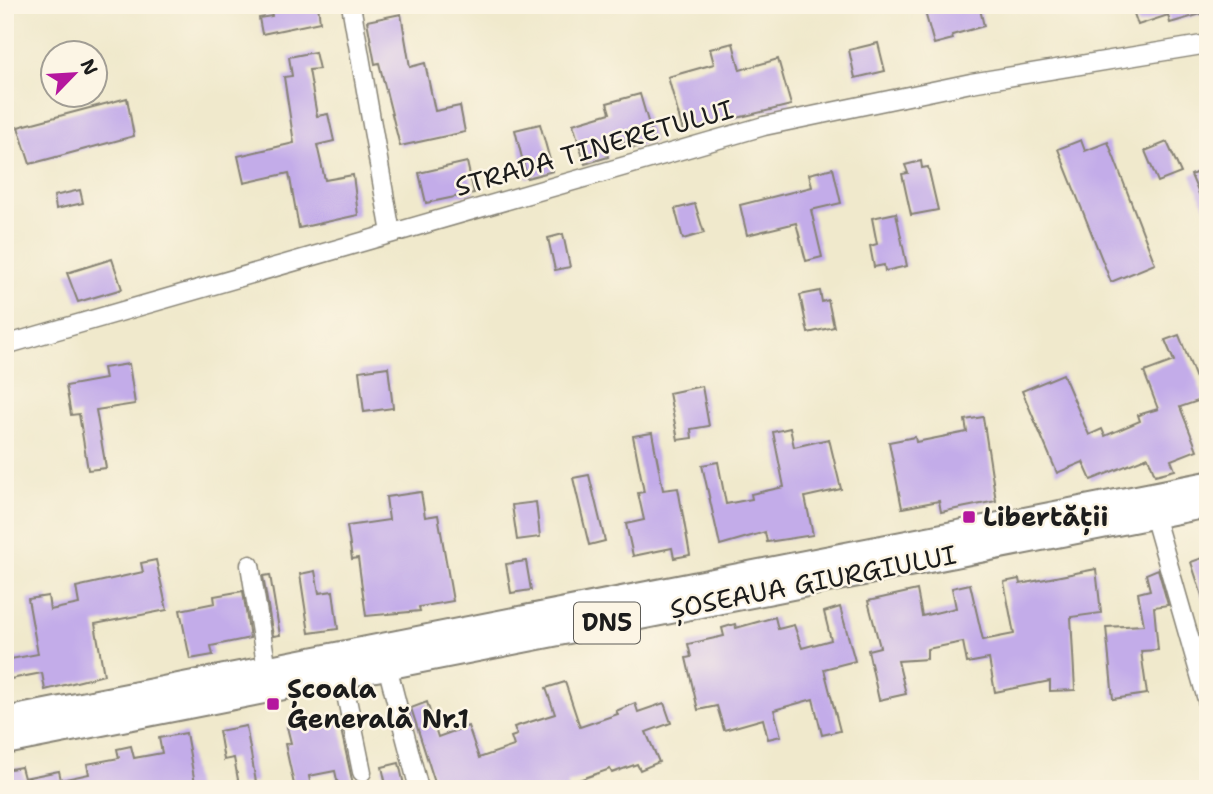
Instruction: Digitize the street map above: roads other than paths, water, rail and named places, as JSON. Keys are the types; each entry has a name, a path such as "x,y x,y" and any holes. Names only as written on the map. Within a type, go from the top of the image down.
{"highway":[{"name":"ȘOSEAUA GIURGIULUI","path":"5,721 1208,485"},
{"name":"ȘOSEAUA GIURGIULUI","path":"5,741 1208,504"}],"street":[{"path":"351,5 391,233"},
{"name":"STRADA TINERETULUI","path":"5,345 764,126 971,83 1208,44"},
{"path":"1154,515 1208,703"},
{"path":"250,565 267,669"},
{"path":"387,666 419,789"},
{"path":"342,675 362,772"}],"place":[{"name":"Libertății","path":"969,517"},
{"name":"Școala Generală Nr.1","path":"273,704"}]}
